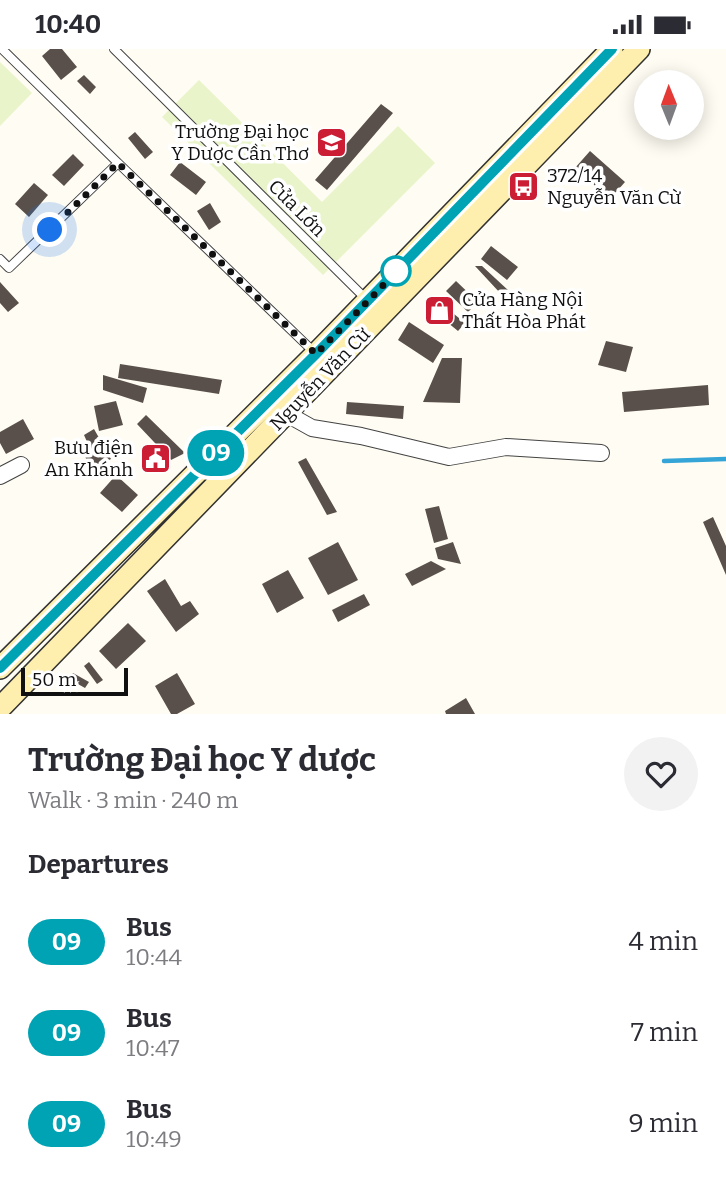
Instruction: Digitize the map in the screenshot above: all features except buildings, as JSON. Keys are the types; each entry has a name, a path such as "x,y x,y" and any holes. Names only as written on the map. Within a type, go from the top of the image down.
{"main road":[{"name":"Nguyễn Văn Cừ","path":"0,668 316,354 606,57 639,49"},
{"name":"Nguyễn Văn Cừ","path":"0,708 287,414 606,57"}],"street":[{"path":"287,414 312,428 361,436 449,457 506,447 601,453"},
{"path":"0,476 21,465"}],"lane":[{"path":"2,49 316,354"},
{"name":"Cửa Lớn","path":"114,49 368,301"},
{"path":"0,259 9,268 118,163"}],"green space":[{"path":"0,62 32,93 0,126"},
{"path":"199,80 322,202 398,126 435,163 323,275 162,117"}],"waterway":[{"path":"664,461 726,459"}],"bus line":[{"name":"09","path":"0,668 316,354 612,49"}],"place":[{"name":"Trường Đại học Y Dược Cần Thơ","path":"332,142"},
{"name":"372/14 Nguyễn Văn Cừ","path":"524,186"},
{"name":"Cửa Hàng Nội Thất Hòa Phát","path":"439,310"},
{"name":"Bưu điện An Khánh","path":"156,458"}],"route":[{"path":"50,230 118,163 316,354 404,264 396,271"}]}
